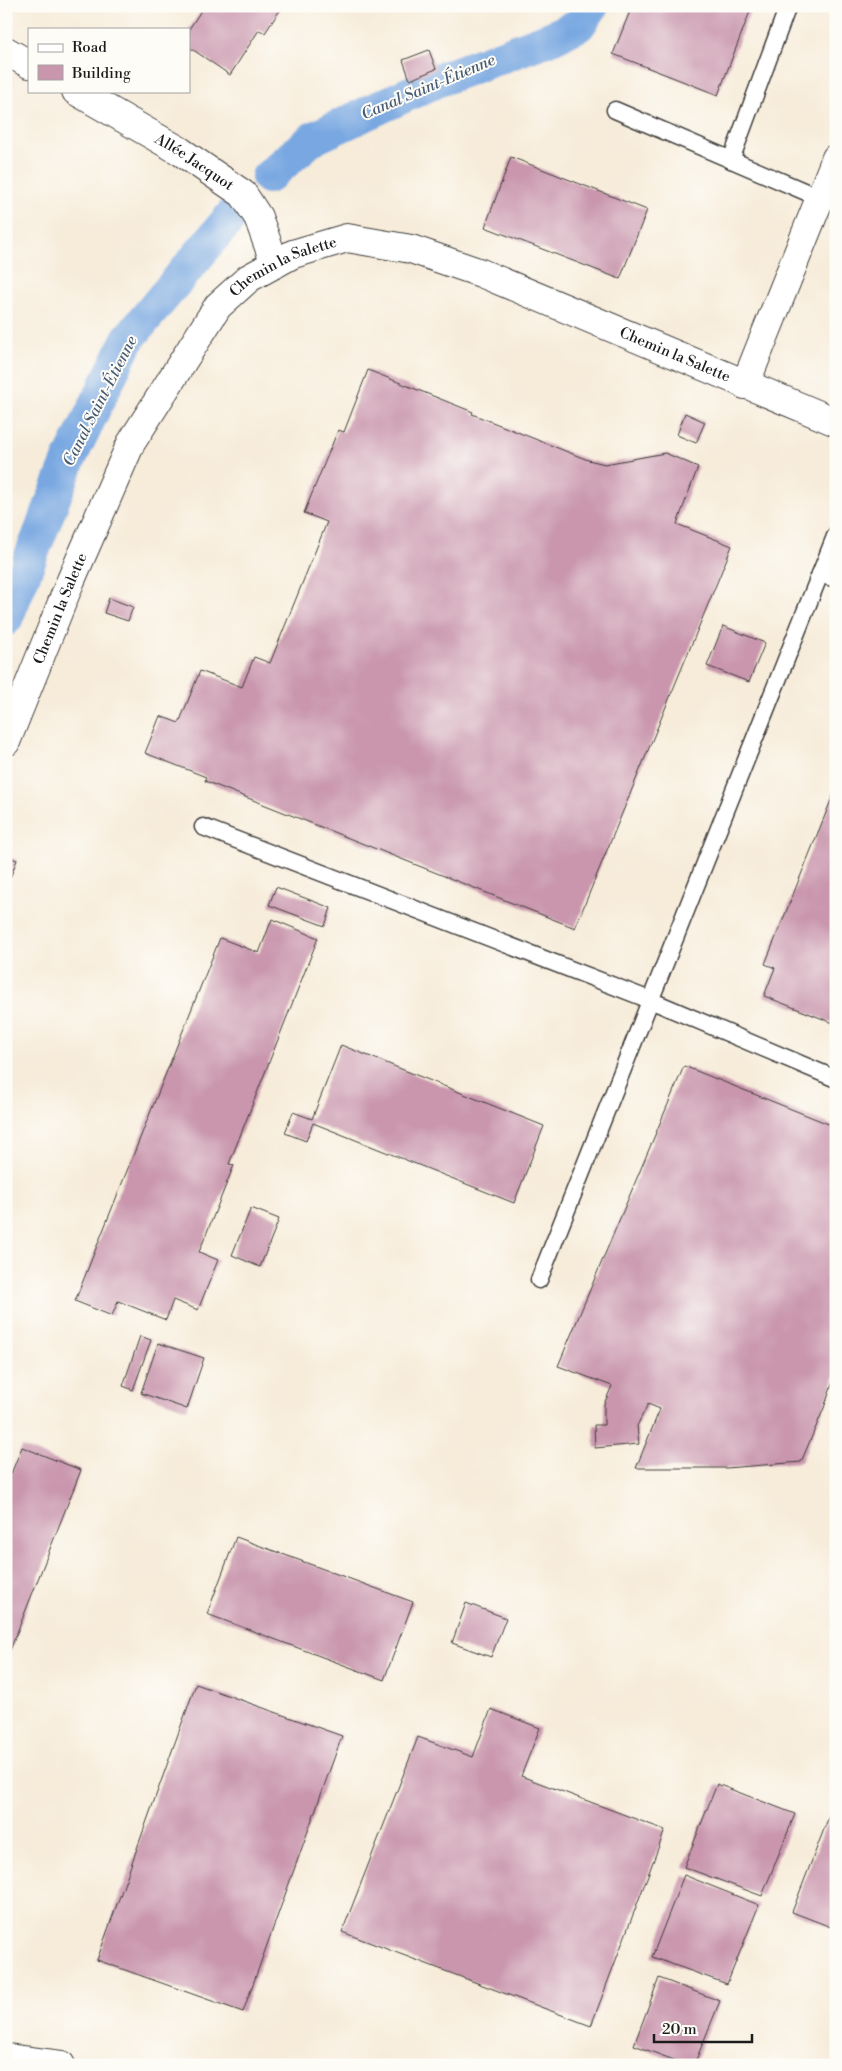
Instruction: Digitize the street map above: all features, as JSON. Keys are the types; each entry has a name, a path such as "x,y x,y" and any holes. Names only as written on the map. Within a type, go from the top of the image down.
{"street":[{"path":"6,51 28,63"},
{"name":"Allée Jacquot","path":"78,92 180,151 243,194 258,217 274,264"},
{"path":"745,385 836,158"},
{"name":"Chemin la Salette","path":"6,742 71,580 131,443 218,306 249,278 293,254 347,238 411,248 480,273 836,422"},
{"path":"6,2058 61,2065"}],"lane":[{"path":"731,160 788,6"},
{"path":"615,110 820,198"},
{"path":"539,1280 836,534"},
{"path":"820,574 836,579"},
{"path":"203,827 650,1000 836,1079"}],"building":[{"path":"204,6 282,7 265,33 259,30 230,75 190,48 190,28"},
{"path":"632,6 752,6 718,95 613,54"},
{"path":"429,50 436,69 410,80 403,60"},
{"path":"511,157 647,210 620,279 485,227"},
{"path":"368,370 588,460 605,464 665,453 698,467 677,524 732,546 575,928 205,781 206,777 145,753 160,716 179,723 200,671 242,687 254,657 270,663 327,522 304,513 338,430 344,432"},
{"path":"685,413 705,422 696,443 677,435"},
{"path":"109,598 133,607 128,621 104,613"},
{"path":"723,626 765,643 749,682 707,666"},
{"path":"836,788 836,1024 764,996 775,968 765,964"},
{"path":"6,856 17,860 6,888"},
{"path":"276,887 331,908 325,926 269,905"},
{"path":"272,919 318,938 229,1164 234,1165 199,1252 218,1260 198,1310 173,1300 166,1320 118,1301 112,1316 75,1301 220,938 259,953"},
{"path":"341,1045 544,1126 514,1203 313,1123 306,1141 285,1133 293,1112 312,1119"},
{"path":"684,1066 836,1127 836,1373 824,1408 801,1462 726,1468 636,1468 660,1409 648,1404 637,1426 639,1444 595,1448 594,1425 604,1425 604,1404 612,1386 558,1366"},
{"path":"251,1208 279,1219 260,1267 232,1255"},
{"path":"140,1336 151,1340 133,1390 123,1386"},
{"path":"158,1343 204,1358 187,1409 141,1393"},
{"path":"22,1447 81,1470 9,1653 6,1652 6,1486"},
{"path":"236,1537 413,1602 384,1680 207,1614"},
{"path":"466,1603 506,1618 491,1657 452,1643"},
{"path":"196,1684 342,1736 243,2012 97,1960"},
{"path":"491,1709 540,1728 521,1776 665,1830 591,2026 342,1932 418,1737 473,1757"},
{"path":"717,1784 795,1814 762,1896 684,1867"},
{"path":"836,1798 836,1929 792,1912"},
{"path":"684,1875 759,1905 727,1984 652,1957"},
{"path":"659,1978 720,2001 694,2065 687,2065 634,2045"}],"waterway":[{"name":"Canal Saint-Étienne","path":"268,177 312,139 436,81 551,38 579,25 592,6"},
{"name":"Canal Saint-Étienne","path":"6,619 69,460 128,339 238,208"}]}
